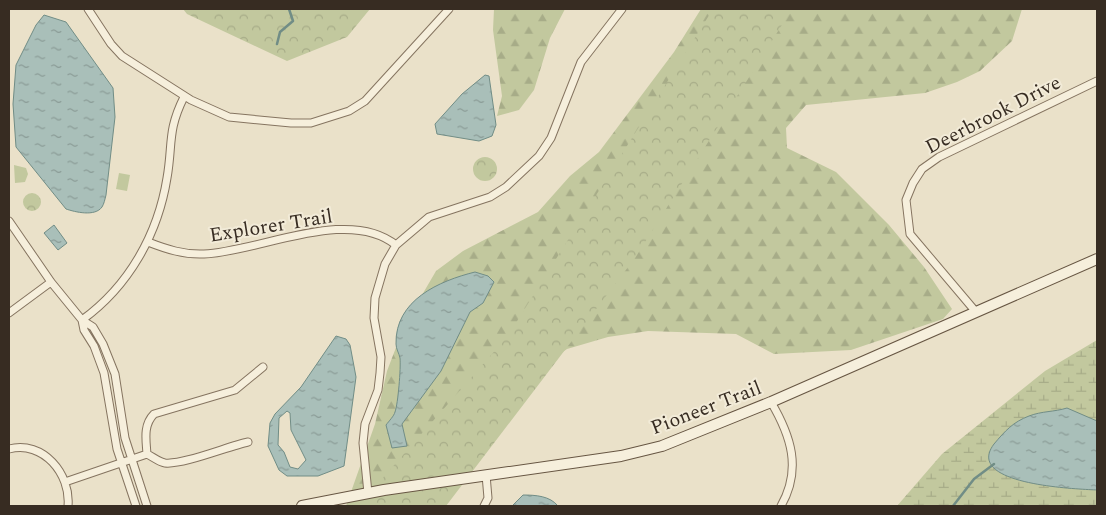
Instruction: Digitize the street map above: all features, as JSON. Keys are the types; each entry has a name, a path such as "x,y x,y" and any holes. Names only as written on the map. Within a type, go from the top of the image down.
{"main road":[{"name":"Pioneer Trail","path":"302,506 384,490 602,459 662,446 771,402 1097,259"}],"street":[{"path":"88,9 111,44 122,56 184,97 209,110 249,120 311,123 330,119 349,111 373,94 449,9"},
{"path":"368,493 363,444 365,424 378,390 380,357 374,318 375,298 385,264 396,245 429,217 490,197 506,187 539,156 550,138 581,62 622,9"},
{"name":"Deerbrook Drive","path":"976,312 910,234 906,200 913,183 922,169 940,157 1097,81"},
{"path":"82,320 123,280 148,242 163,199 172,124 184,97"},
{"path":"9,221 51,282 82,320 93,327 110,359 115,374 121,419 131,460 147,506"},
{"name":"Explorer Trail","path":"148,242 185,253 205,254 294,236 365,230 386,236 396,245"},
{"path":"9,313 51,282"},
{"path":"82,320 84,330 94,346 104,373 112,425 121,463 136,506"},
{"path":"147,454 147,423 154,414 235,390 263,367"},
{"path":"771,402 786,427 792,446 792,471 786,497 781,506"},
{"path":"65,482 147,454 163,463 171,463 217,453 224,448 248,442"},
{"path":"9,449 24,447 41,452 48,457 65,482 68,506"},
{"path":"484,506 488,498 486,475"}],"green space":[{"path":"183,9 370,9 347,37 287,61 187,14"},
{"path":"494,9 565,9 550,38 534,90 519,110 497,116 502,96 493,30"},
{"path":"701,9 1022,9 1012,41 980,71 957,82 925,93 806,105 786,128 787,148 836,172 889,225 924,267 952,309 943,319 851,350 774,354 736,334 648,331 608,337 567,349 530,375 424,506 346,506 375,424 387,371 405,324 436,271 463,251 538,212 570,176 599,152 674,52"},
{"path":"713,9 792,9 635,258 446,506 358,506 507,337"},
{"path":"485,157 493,161 497,169 493,177 485,181 477,177 473,169 477,161"},
{"path":"14,165 26,168 28,174 25,182 15,183"},
{"path":"119,173 130,175 127,191 116,189"},
{"path":"32,193 38,196 41,202 38,208 32,211 26,208 23,202 26,196"},
{"path":"1097,340 1097,506 897,506 942,454 1045,371"}],"water":[{"path":"44,15 66,22 113,88 115,117 106,195 102,207 95,212 85,213 66,209 16,147 13,104 16,65 36,25"},
{"path":"485,75 489,76 496,125 492,136 479,141 437,134 435,124 462,94"},
{"path":"54,225 67,243 58,250 44,233"},
{"path":"475,272 488,276 494,282 483,303 470,312 441,371 402,424 407,446 392,448 386,425 393,417 397,402 400,358 396,344 398,329 403,315 411,304 434,287"},
{"path":"336,336 346,339 350,345 356,377 344,466 318,476 287,476 279,470 268,446 270,423 275,414 301,387","holes":["287,411 290,413 291,430 306,460 298,469 290,467 284,452 278,445 279,418"]},
{"path":"1067,408 1097,421 1097,490 1047,486 1026,482 1008,476 994,468 989,458 994,444 1010,427 1029,416"},
{"path":"523,495 547,498 558,506 512,506"}],"waterway":[{"path":"277,44 280,32 293,21 289,9"},
{"path":"953,506 974,479 994,464"}]}
